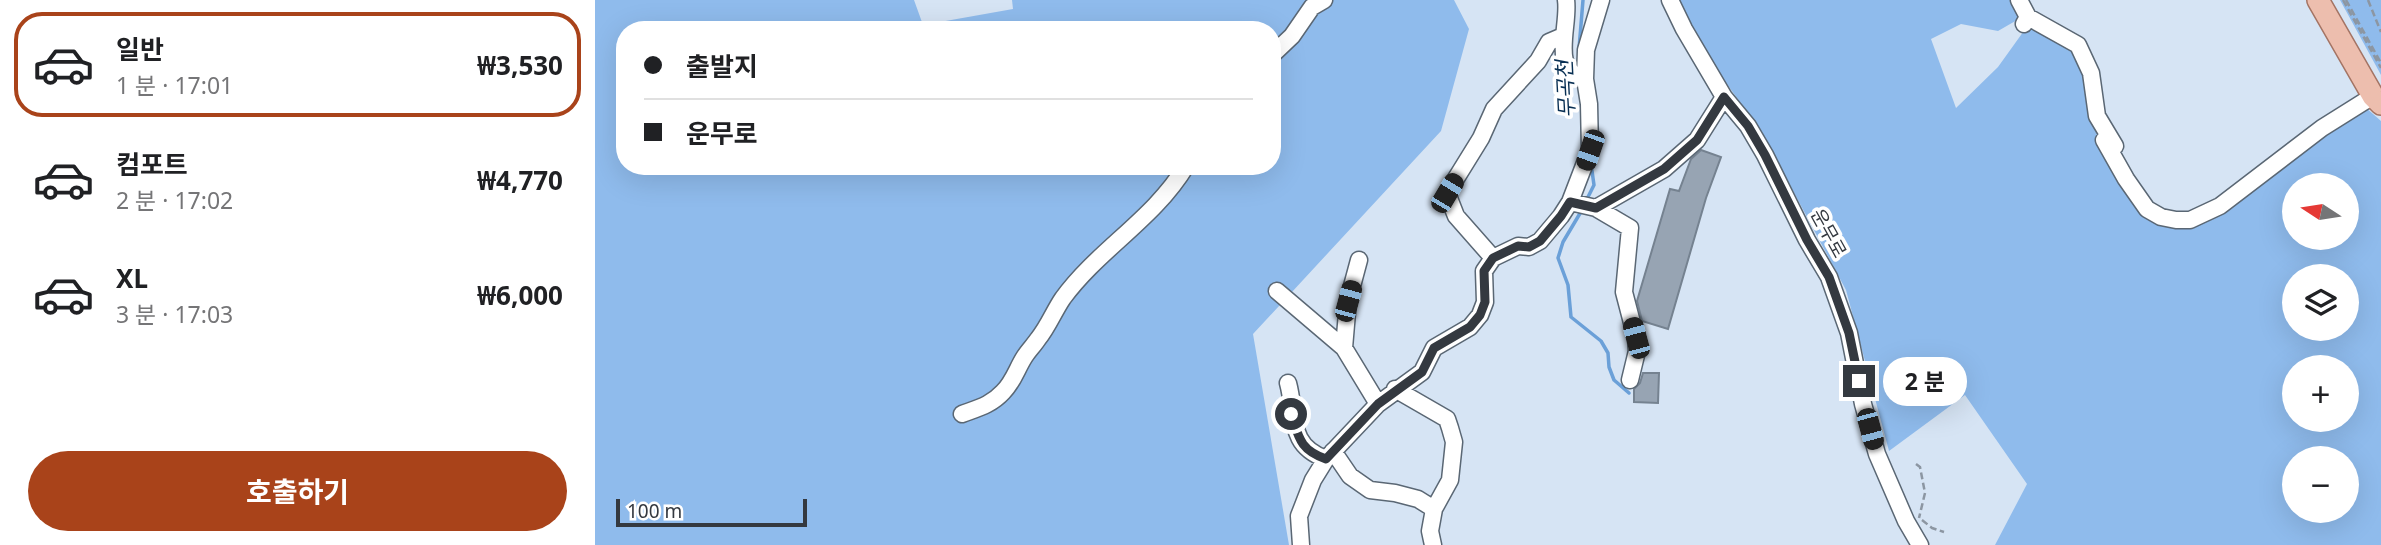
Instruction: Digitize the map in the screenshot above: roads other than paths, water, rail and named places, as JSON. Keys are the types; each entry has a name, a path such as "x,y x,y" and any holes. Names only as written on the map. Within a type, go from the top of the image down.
{"main road":[{"path":"2318,0 2378,95"},
{"path":"2332,0 2378,95"}],"street":[{"path":"1281,46 1292,36 1312,7 1324,0"},
{"path":"1566,0 1563,36 1566,66 1570,73 1581,78"},
{"path":"1301,545 1300,516 1313,480 1330,455 1378,404 1395,389 1422,372 1434,348 1470,327 1480,315 1485,302 1484,271 1493,258 1518,246 1529,247 1540,241 1570,202 1590,150 1589,104 1581,78 1586,50 1601,0"},
{"name":"운무로","path":"1670,0 1724,97 1748,126 1765,155 1807,240 1829,277 1849,333 1863,404 1877,454 1913,519 1920,545"},
{"path":"2019,0 2026,21 2078,45 2091,74 2097,116 2115,144 2115,159"},
{"path":"1493,258 1456,216 1447,193 1481,138 1494,109 1538,61 1549,42 1563,36"},
{"path":"2104,139 2147,209 2161,217 2190,220 2220,206 2322,128 2378,95"},
{"path":"1596,208 1664,169 1697,140 1724,97"},
{"path":"962,414 990,404 1006,390 1016,376 1023,357 1039,339 1062,299 1091,265 1146,217 1180,175"},
{"path":"1570,202 1596,208 1630,228 1624,292 1637,351 1630,380"},
{"path":"1344,348 1348,301 1359,260"},
{"path":"1277,292 1344,348 1378,404"},
{"path":"1288,383 1291,414 1300,442 1312,454 1330,455 1350,476 1370,490 1418,499 1434,509"},
{"path":"1395,389 1447,419 1454,442 1450,480 1434,509 1430,531 1433,545"}],"waterway":[{"name":"무곡천","path":"1579,49 1583,0"},
{"name":"무곡천","path":"1587,199 1594,185 1591,164"},
{"name":"무곡천","path":"1582,210 1563,242 1558,258 1568,285 1571,317 1601,341 1608,353 1614,380 1629,393"}]}
